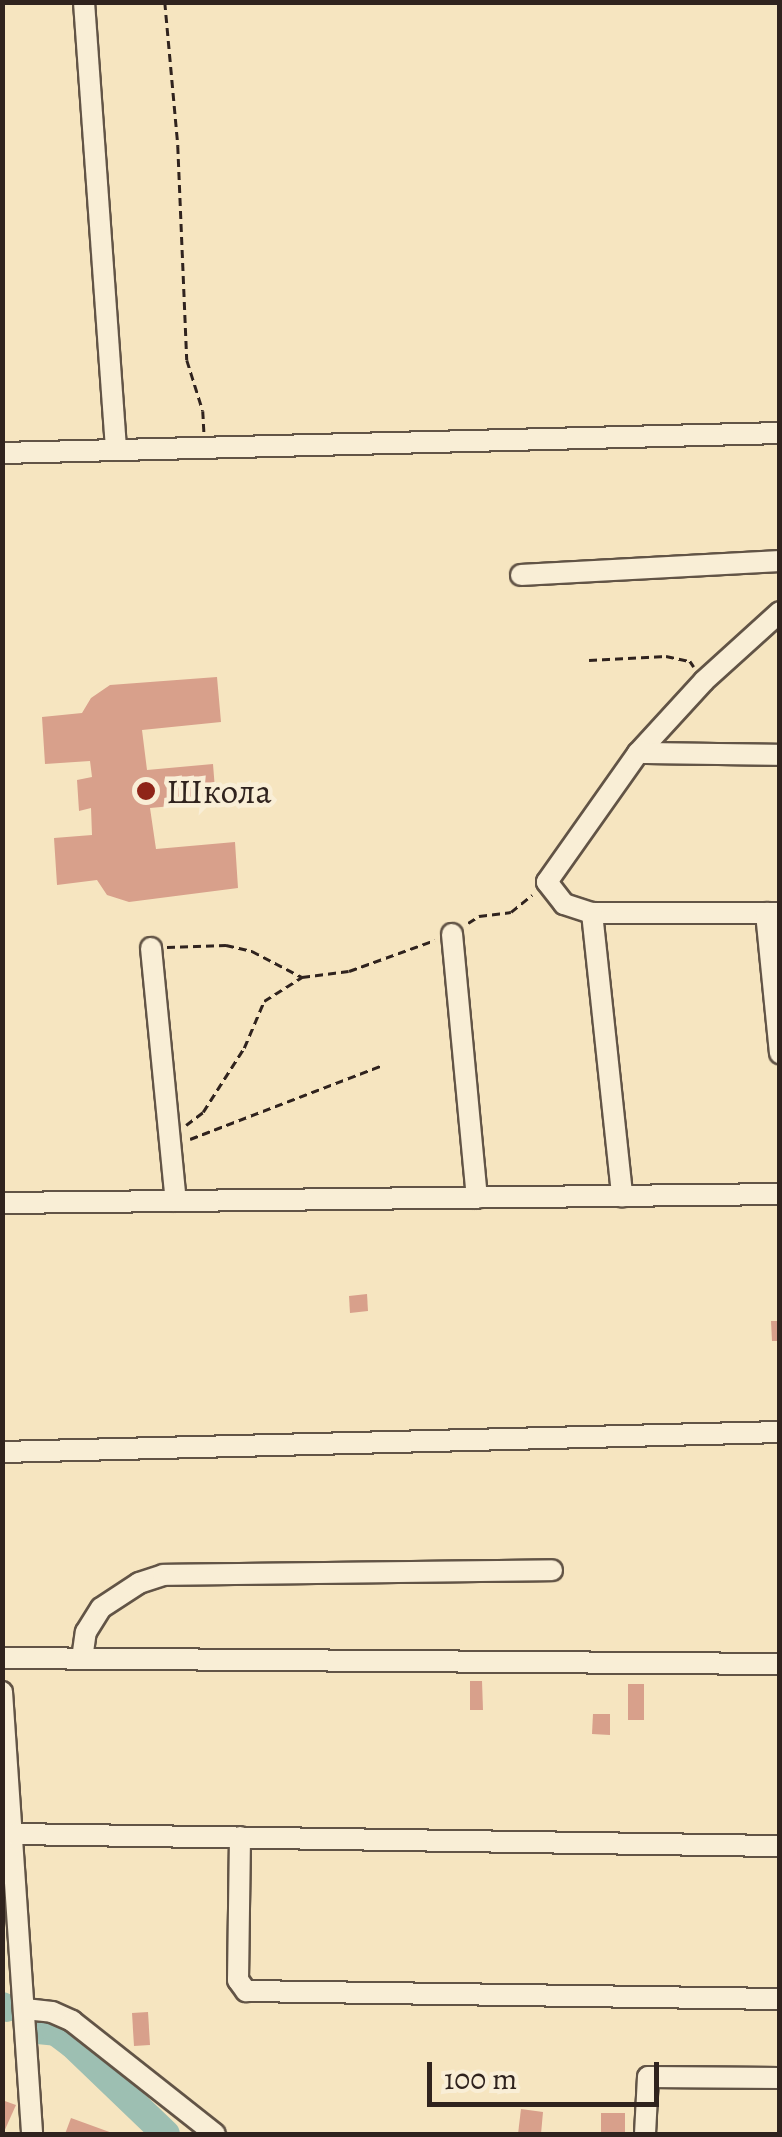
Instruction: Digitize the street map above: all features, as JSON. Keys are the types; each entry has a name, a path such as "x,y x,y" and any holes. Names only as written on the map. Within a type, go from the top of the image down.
{"street":[{"path":"84,2 116,450"},
{"path":"2,452 780,433"},
{"path":"520,575 780,561"},
{"path":"780,612 704,681 638,753 547,882 564,904 592,912 772,914 780,1053"},
{"path":"638,753 780,756"},
{"path":"592,912 622,1196"},
{"path":"452,934 477,1198"},
{"path":"151,948 176,1201"},
{"path":"2,1203 780,1194"},
{"path":"2,1452 780,1432"},
{"path":"82,1660 86,1632 101,1608 138,1583 163,1575 552,1570"},
{"path":"2,1658 780,1664"},
{"path":"2,1692 32,2134"},
{"path":"12,1834 780,1846"},
{"path":"240,1837 238,1980 246,1991 780,1998"},
{"path":"25,2009 52,2012 72,2021 215,2134"},
{"path":"646,2134 648,2078 780,2078"}],"path":[{"path":"165,2 178,146 186,344 203,411 205,448"},
{"path":"589,660 666,656 690,661 704,681"},
{"path":"170,1143 203,1112 244,1048 264,1001 302,977 349,971 452,934 479,916 511,912 547,882"},
{"path":"151,948 226,945 252,951 302,977"},
{"path":"170,1143 380,1066"}],"building":[{"name":"Школа","path":"217,677 221,722 142,730 147,770 213,764 216,802 150,808 156,849 235,842 238,888 129,902 107,895 97,880 57,885 54,838 92,835 91,808 79,811 77,780 92,777 90,761 45,764 42,717 82,713 91,698 110,685"},
{"path":"367,1294 368,1311 350,1313 349,1296"},
{"path":"771,1321 780,1321 780,1341 772,1341"},
{"path":"470,1681 482,1681 483,1710 470,1710"},
{"path":"628,1684 644,1684 644,1720 628,1720"},
{"path":"593,1714 610,1714 610,1735 592,1734"},
{"path":"148,2012 150,2045 134,2046 132,2013"},
{"path":"2,2100 16,2105 3,2134 2,2134"},
{"path":"521,2109 543,2112 541,2134 518,2134"},
{"path":"601,2113 625,2113 625,2134 601,2134"},
{"path":"71,2118 115,2134 65,2134"}],"waterway":[{"path":"2,2006 7,2008"},
{"path":"38,2030 56,2032 72,2044 166,2134"}],"place":[{"name":"Школа","path":"146,791"}]}
